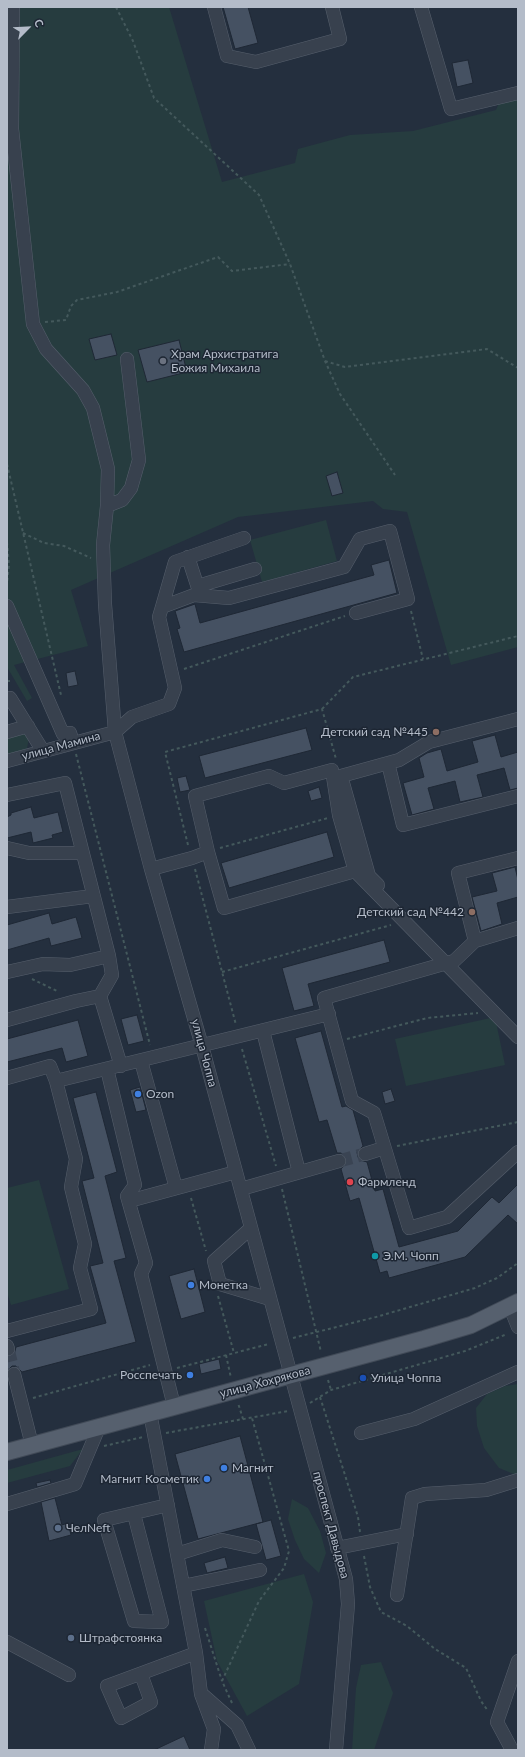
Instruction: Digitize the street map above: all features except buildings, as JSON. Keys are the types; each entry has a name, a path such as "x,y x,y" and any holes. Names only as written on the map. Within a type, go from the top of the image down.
{"main road":[{"name":"улица Хохрякова","path":"7,1452 471,1325 514,1304"}],"street":[{"path":"13,7 12,129 33,324"},
{"path":"214,7 227,56 256,62 340,39 332,7"},
{"path":"421,7 451,109 518,93"},
{"name":"улица Чоппа","path":"33,324 46,349 83,390 93,408 108,469 107,506 103,545 115,732 151,869 202,1046 291,1375"},
{"path":"107,506 122,500 131,488 139,460 127,359"},
{"path":"199,591 229,598 344,567 360,539 390,531 408,598 356,613"},
{"path":"115,732 132,717 168,704 175,688 159,617 175,562 244,538"},
{"path":"188,557 199,591"},
{"path":"162,607 194,596 199,591 256,569"},
{"path":"7,606 63,734 70,733 71,736"},
{"path":"7,699 10,698 43,752"},
{"path":"518,719 429,742 399,760 340,776 369,876 518,1037"},
{"path":"7,732 28,726"},
{"name":"улица Мамина","path":"7,761 115,732"},
{"path":"388,763 403,825 518,796"},
{"path":"355,872 224,908 208,852 195,796 269,776 284,783 332,770 338,815 355,872 404,921 518,1025"},
{"path":"7,796 65,783 109,956 112,975 100,996 121,1066"},
{"path":"7,848 29,853 82,853"},
{"path":"151,869 208,852"},
{"path":"475,941 458,874 518,858"},
{"path":"7,907 93,896"},
{"path":"518,928 475,941 450,962 324,998 352,1101 374,1113 409,1228 446,1217 518,1152"},
{"path":"11,971 43,964 70,965 109,956"},
{"path":"7,1020 100,996"},
{"path":"56,1081 329,1014"},
{"path":"263,1031 299,1172"},
{"path":"141,1061 176,1188"},
{"path":"7,1078 50,1066 56,1081 76,1159 71,1187 85,1244 80,1268 91,1309 7,1331"},
{"path":"107,1069 135,1185 128,1196 146,1263 141,1274 174,1406"},
{"path":"365,1154 384,1148"},
{"path":"241,1189 339,1161"},
{"path":"129,1201 236,1172"},
{"path":"251,1228 214,1261 220,1284 270,1299"},
{"path":"514,1304 518,1327"},
{"path":"361,1433 414,1419 518,1372"},
{"path":"14,1374 32,1445"},
{"name":"проспект Давыдова","path":"291,1375 346,1579 348,1604 336,1750"},
{"path":"150,1413 184,1586 196,1653 201,1694 214,1728 209,1749"},
{"path":"7,1504 75,1484 99,1427"},
{"path":"397,1595 412,1498 425,1494 486,1490 518,1480"},
{"path":"134,1514 162,1622 134,1621 104,1520 168,1505"},
{"path":"337,1548 407,1534"},
{"path":"177,1554 222,1540 256,1547"},
{"path":"184,1586 260,1570"},
{"path":"7,1642 69,1675"},
{"path":"141,1674 196,1653"},
{"path":"512,1750 496,1722 518,1661"},
{"path":"201,1694 237,1725 249,1750"}],"path":[{"path":"116,7 133,40 154,98 259,196 290,264 325,361 340,394 395,475"},
{"path":"33,324 66,320 71,306 77,300 117,292 218,257 232,271 290,264"},
{"path":"325,361 345,367 487,349 518,368"},
{"path":"7,464 63,702"},
{"path":"23,533 44,543 64,546 104,564"},
{"path":"7,542 9,565 7,583"},
{"path":"408,598 423,660"},
{"path":"172,673 356,613"},
{"path":"331,1390 279,1178 239,1037 165,752 322,709 353,676 518,636"},
{"path":"322,709 340,776"},
{"path":"208,852 338,815"},
{"path":"222,972 404,921"},
{"path":"11,971 76,1001"},
{"path":"336,1042 427,1018 494,1012"},
{"path":"384,1148 518,1122"},
{"path":"21,1401 163,1362 168,1370 376,1317 475,1288 497,1278 518,1263"},
{"path":"222,1681 260,1600 284,1568 289,1551 252,1418"},
{"path":"90,1449 154,1435"},
{"path":"203,1622 222,1681 232,1703 224,1714"}],"green space":[{"path":"7,7 169,7 222,182 295,163 298,149 350,135 413,131 496,110 499,103 518,98 518,647 451,665 407,512 383,509 373,501 238,517 71,590 88,646 14,665 32,698 27,701 7,667"},
{"path":"326,520 337,561 262,582 250,540"},
{"path":"25,733 29,738 27,748 7,756 7,737"},
{"path":"495,1017 505,1065 406,1086 395,1039"},
{"path":"39,1180 69,1289 11,1305 7,1292 7,1188"},
{"path":"518,1384 518,1474 516,1475 499,1468 484,1448 477,1426 476,1408 487,1394 505,1386"},
{"path":"83,1449 70,1466 7,1483 7,1470"},
{"path":"292,1499 308,1508 320,1531 326,1553 319,1573 304,1559 295,1540 288,1519"},
{"path":"304,1574 313,1602 299,1684 247,1716 217,1661 204,1601"},
{"path":"381,1662 393,1693 374,1750 352,1750 356,1688 361,1665"}],"tunnel":[{"path":"339,1161 365,1154"},
{"path":"8,1349 14,1374"}],"place":[{"name":"Храм Архистратига Божия Михаила","path":"163,361"},
{"name":"Детский сад №445","path":"436,732"},
{"name":"Детский сад №442","path":"472,912"},
{"name":"Ozon","path":"138,1094"},
{"name":"Фармленд","path":"350,1182"},
{"name":"Э.М. Чопп","path":"375,1256"},
{"name":"Монетка","path":"191,1285"},
{"name":"Росспечать","path":"190,1375"},
{"name":"Улица Чоппа","path":"363,1378"},
{"name":"Магнит","path":"224,1468"},
{"name":"Магнит Косметик","path":"207,1479"},
{"name":"ЧелNeft","path":"58,1528"},
{"name":"Штрафстоянка","path":"71,1638"}]}
